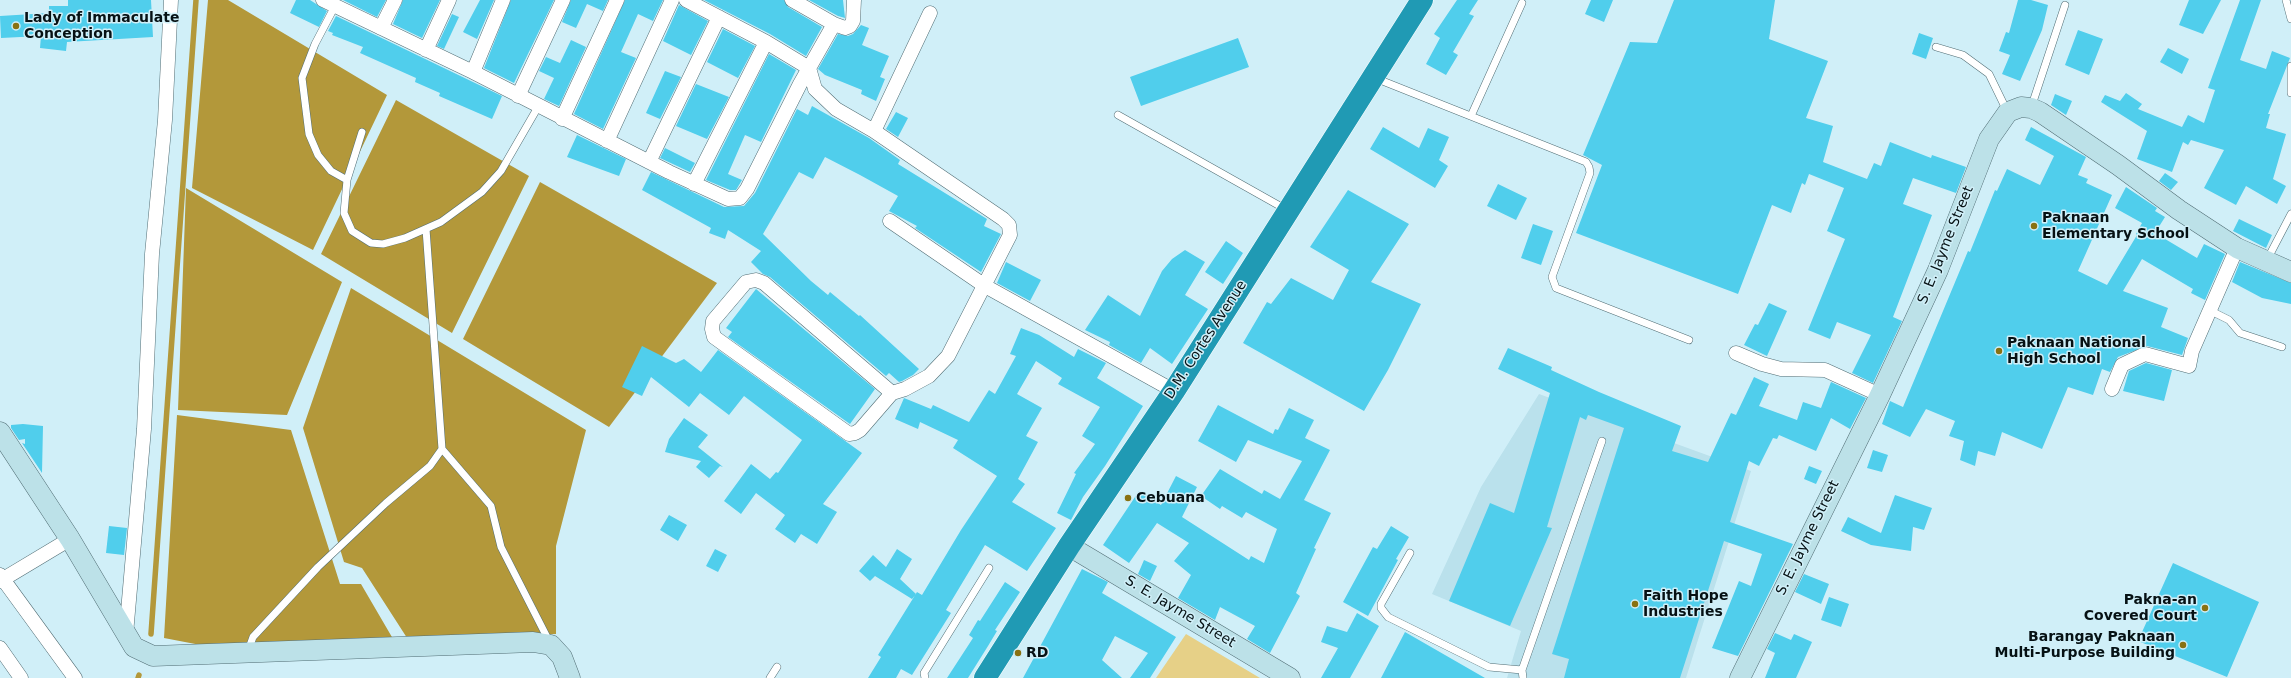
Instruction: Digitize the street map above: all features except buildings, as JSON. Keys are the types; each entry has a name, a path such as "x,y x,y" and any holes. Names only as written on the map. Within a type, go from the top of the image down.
{"highway":[{"name":"D.M. Cortes Avenue","path":"985,678 1069,546 1174,391 1374,78 1422,0"}],"street":[{"path":"130,641 144,429 152,254 167,88 171,0"},
{"path":"323,0 337,3 381,28 473,72 538,107 694,184 728,199 740,198 747,189 800,84 834,24"},
{"path":"381,28 395,0"},
{"path":"426,50 449,0"},
{"path":"473,72 504,0"},
{"path":"518,96 563,0"},
{"path":"562,119 617,0"},
{"path":"606,141 672,0"},
{"path":"686,0 766,42 809,68 815,89 836,109 874,130 1003,219 1009,225 1010,235 948,356 929,376 905,389 892,393 860,430 849,434 714,337 712,321 746,282 756,280 764,283 892,393"},
{"path":"792,0 834,24 845,28 850,26 852,20 854,0"},
{"path":"874,130 930,13"},
{"path":"649,162 719,17"},
{"path":"694,184 766,42"},
{"path":"2008,112 2021,107 2031,108 2049,117 2179,210 2237,248 2291,272"},
{"name":"S. E. Jayme Street","path":"1740,678 1880,395 1938,270 1989,139 2008,112"},
{"path":"890,221 985,286 1174,391"},
{"path":"2112,389 2122,365 2145,354 2189,366 2192,350 2237,248"},
{"path":"1736,353 1762,364 1781,369 1825,370 1880,395"},
{"path":"0,432 70,539 130,641 153,656 532,642 551,644 562,657 570,678"},
{"path":"70,539 1,578 75,678"},
{"name":"S. E. Jayme Street","path":"1069,546 1290,678"},
{"path":"0,648 21,678"}],"lane":[{"path":"2286,0 2291,19"},
{"path":"337,3 315,44 302,78 309,134 318,155 331,171 347,180"},
{"path":"1471,116 1522,3"},
{"path":"2031,108 2065,5"},
{"path":"1936,47 1963,55 1989,74 2008,112"},
{"path":"2291,66 2291,93"},
{"path":"1374,78 1586,162 1590,173 1552,277 1556,288 1688,340"},
{"path":"362,132 347,180 344,213 352,231 371,243 383,244 426,229 441,222 482,192 501,171 538,107"},
{"path":"1118,115 1289,211"},
{"path":"2266,262 2291,214"},
{"path":"426,229 442,449 491,506 501,547 551,644"},
{"path":"2209,310 2229,320 2240,333 2282,347"},
{"path":"1523,678 1522,670 1602,441"},
{"path":"247,653 253,637 318,567 386,503 430,466 442,449"},
{"path":"1410,553 1381,604 1381,608 1388,617 1489,667 1522,670"},
{"path":"925,678 924,673 989,568"},
{"path":"770,678 777,667"}],"shaded area":[{"path":"208,0 228,0 387,95 313,250 192,188"},
{"path":"396,100 529,176 452,333 321,254"},
{"path":"540,182 717,283 609,427 463,339"},
{"path":"186,188 342,282 287,415 178,410"},
{"path":"351,288 586,430 556,546 556,634 409,641 362,568 344,562 303,428"},
{"path":"1539,394 1751,471 1686,678 1507,678 1521,631 1432,594 1481,487"},
{"path":"177,415 291,430 340,584 361,584 396,644 211,647 164,638"},
{"path":"1186,634 1260,678 1156,678"}],"waterway":[{"path":"151,634 196,0"}],"place":[{"name":"Lady of Immaculate Conception","path":"16,26"},
{"name":"Paknaan Elementary School","path":"2034,226"},
{"name":"Paknaan National High School","path":"1999,351"},
{"name":"Cebuana","path":"1128,498"},
{"name":"Faith Hope Industries","path":"1635,604"},
{"name":"Pakna-an Covered Court","path":"2205,608"},
{"name":"Barangay Paknaan Multi-Purpose Building","path":"2183,645"},
{"name":"RD","path":"1018,653"}]}
